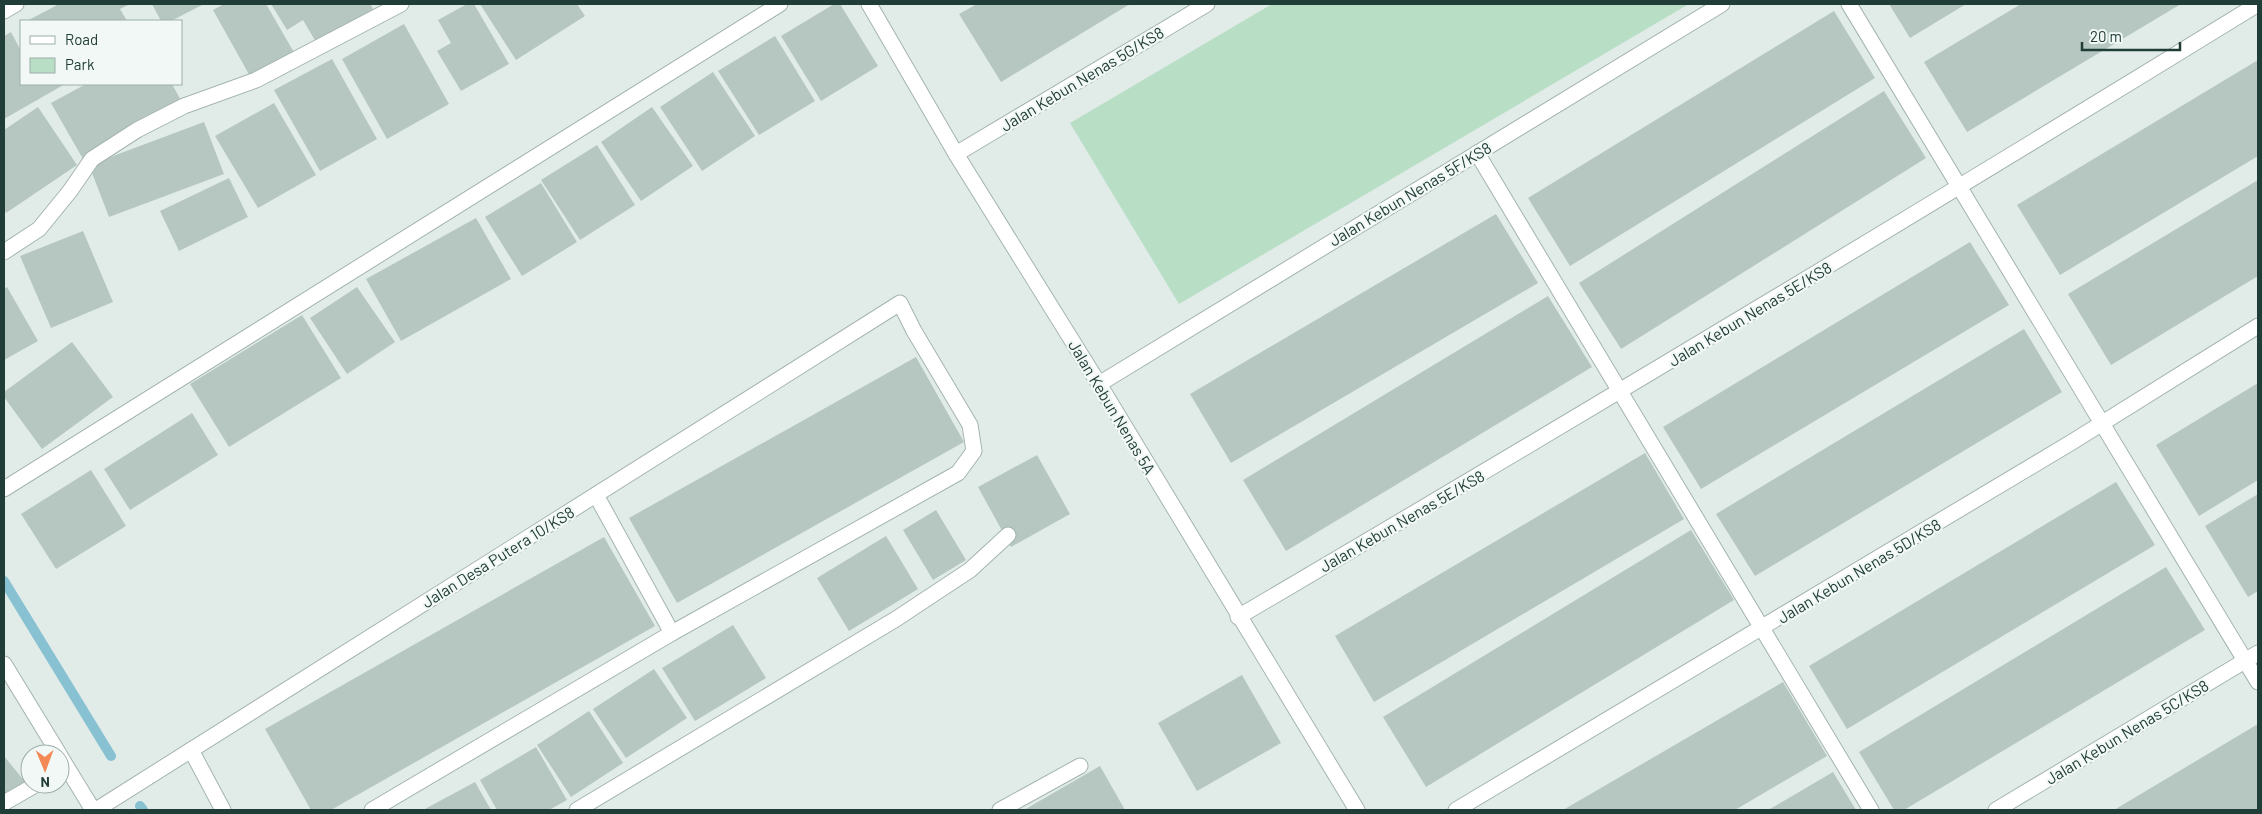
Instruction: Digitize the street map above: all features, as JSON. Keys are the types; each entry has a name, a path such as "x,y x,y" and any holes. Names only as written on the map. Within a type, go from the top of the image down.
{"street":[{"path":"4,11 16,4"},
{"path":"4,252 39,229 70,191 92,159 137,130 184,106 256,80 401,4"},
{"path":"4,489 780,4"},
{"name":"Jalan Kebun Nenas 5A","path":"869,4 956,154 1099,384 1238,618 1356,810"},
{"name":"Jalan Kebun Nenas 5G/KS8","path":"956,154 1207,4"},
{"name":"Jalan Kebun Nenas 5F/KS8","path":"1099,384 1722,4"},
{"path":"1849,4 2103,423 2252,657 2258,682"},
{"name":"Jalan Kebun Nenas 5E/KS8","path":"1238,618 1621,392 1960,188 2258,4"},
{"path":"1477,153 1871,810"},
{"name":"Jalan Desa Putera 10/KS8","path":"94,810 900,303 914,331 970,425 974,451 958,473 672,633"},
{"name":"Jalan Kebun Nenas 5D/KS8","path":"1456,810 2103,423 2258,326"},
{"path":"372,810 672,633 596,495"},
{"path":"577,810 896,619 970,570 1008,535"},
{"name":"Jalan Kebun Nenas 5C/KS8","path":"1996,810 2252,657"},
{"path":"6,673 50,744"},
{"path":"191,750 223,810"},
{"path":"1000,810 1080,766"},
{"path":"70,775 94,810"},
{"path":"4,803 20,794"}],"green space":[{"path":"1272,4 1689,4 1179,304 1070,123"}],"building":[{"path":"59,4 130,4 120,9 126,20 29,20"},
{"path":"152,4 204,4 173,20 160,20"},
{"path":"224,4 266,4 295,54 251,78 213,10"},
{"path":"271,4 370,4 373,9 316,42 303,20 287,30"},
{"path":"467,4 474,4 509,64 461,91 437,51 451,43 438,20"},
{"path":"480,4 577,4 585,16 516,60"},
{"path":"834,4 840,4 878,66 821,101 781,36"},
{"path":"977,4 1130,4 1001,82 959,14"},
{"path":"1889,4 1966,4 1910,38"},
{"path":"2021,4 2181,4 1967,132 1924,62"},
{"path":"1834,11 1875,78 1570,266 1528,198"},
{"path":"404,24 449,104 387,139 342,59"},
{"path":"11,32 20,49 20,85 63,85 4,119 4,36"},
{"path":"775,36 815,101 759,135 718,71"},
{"path":"332,59 377,139 320,171 274,90"},
{"path":"2258,60 2258,156 2060,275 2017,205"},
{"path":"713,72 755,136 702,171 660,107"},
{"path":"84,85 173,85 183,104 83,159 51,103"},
{"path":"1884,91 1926,158 1621,349 1579,283"},
{"path":"274,103 316,175 258,208 215,136"},
{"path":"38,107 77,165 6,213 4,209 4,130"},
{"path":"652,107 693,166 641,201 601,142"},
{"path":"204,122 224,174 109,217 89,165"},
{"path":"597,145 635,205 580,240 541,180"},
{"path":"229,178 248,217 179,251 160,211"},
{"path":"2258,180 2258,276 2111,365 2068,294"},
{"path":"541,183 577,242 522,276 485,217"},
{"path":"1496,214 1538,283 1231,463 1190,394"},
{"path":"476,218 511,279 401,341 366,279"},
{"path":"83,231 113,302 51,328 20,256"},
{"path":"1970,242 2009,305 1701,489 1663,427"},
{"path":"7,287 38,341 4,360 4,289"},
{"path":"357,287 395,342 347,374 310,318"},
{"path":"1548,296 1592,367 1286,551 1243,480"},
{"path":"302,315 341,378 229,447 190,384"},
{"path":"2024,329 2062,392 1755,576 1716,514"},
{"path":"72,342 113,397 42,449 4,397 4,392"},
{"path":"916,357 964,442 677,603 629,518"},
{"path":"2258,383 2258,480 2199,516 2156,445"},
{"path":"192,413 218,455 130,510 104,469"},
{"path":"1645,453 1684,519 1374,702 1335,636"},
{"path":"1037,455 1070,514 1011,547 978,487"},
{"path":"91,470 126,526 56,569 21,514"},
{"path":"2116,482 2155,545 1847,729 1809,666"},
{"path":"2258,494 2258,591 2248,597 2205,526"},
{"path":"936,510 966,560 933,580 903,530"},
{"path":"1691,530 1734,600 1426,787 1383,717"},
{"path":"886,536 918,589 849,631 817,578"},
{"path":"604,537 655,626 331,810 311,810 265,729"},
{"path":"2166,567 2205,630 1904,810 1894,810 1859,752"},
{"path":"733,625 766,678 695,721 662,668"},
{"path":"654,669 687,718 626,758 593,709"},
{"path":"1242,675 1281,743 1197,791 1158,723"},
{"path":"1783,682 1827,756 1735,810 1563,810"},
{"path":"589,711 623,763 571,797 537,745"},
{"path":"2258,724 2257,810 2114,810"},
{"path":"536,747 567,800 549,810 497,810 480,780"},
{"path":"4,756 20,776 20,788 4,800"},
{"path":"1100,766 1125,810 1024,810"},
{"path":"1833,772 1856,810 1768,810 1782,802"},
{"path":"475,782 491,810 423,810"}],"waterway":[{"path":"4,581 111,756"},
{"path":"140,806 143,810"}]}
